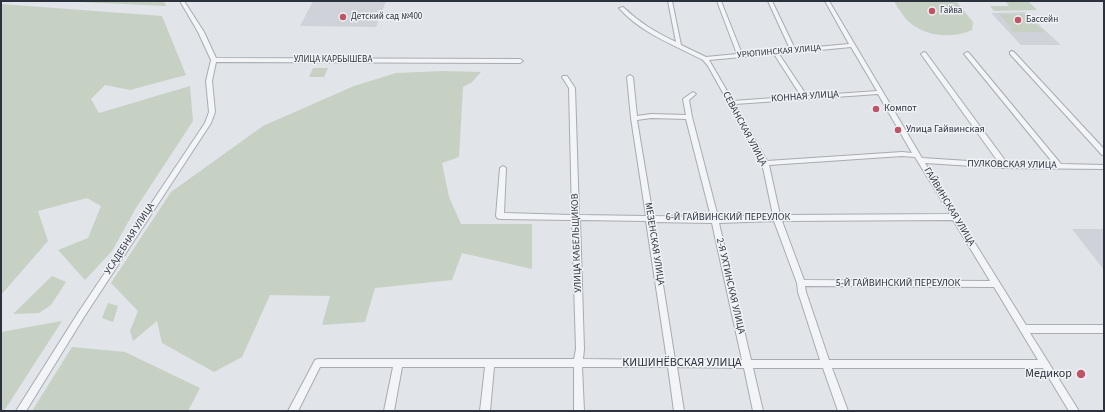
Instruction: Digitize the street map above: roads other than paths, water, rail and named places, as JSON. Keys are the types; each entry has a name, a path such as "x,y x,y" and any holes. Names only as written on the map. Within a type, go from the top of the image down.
{"street":[{"path":"182,1 201,32 214,60"},
{"path":"670,1 679,46"},
{"path":"719,1 740,56"},
{"path":"770,1 793,51"},
{"name":"ГАЙВИНСКАЯ УЛИЦА","path":"827,1 955,218 1074,411"},
{"path":"621,8 643,26 705,59"},
{"name":"УРЮПИНСКАЯ УЛИЦА","path":"705,59 853,46"},
{"path":"776,53 805,98"},
{"path":"1012,53 1104,153"},
{"path":"924,54 1005,166"},
{"path":"967,54 1059,166"},
{"name":"СЕВАНСКАЯ УЛИЦА","path":"705,59 765,163 777,218 801,283 802,292 825,363 843,411"},
{"name":"УЛИЦА КАРБЫШЕВА","path":"214,60 520,61"},
{"name":"УСАДЕБНАЯ УЛИЦА","path":"21,411 81,315 208,123 212,112 209,81 214,60"},
{"name":"УЛИЦА КАБЕЛЬЩИКОВ","path":"565,77 572,88 577,218 580,349 578,363 580,411"},
{"name":"МЕЗЕНСКАЯ УЛИЦА","path":"630,77 634,118 679,411"},
{"name":"КОННАЯ УЛИЦА","path":"730,103 880,92"},
{"name":"2-Я УХТИНСКАЯ УЛИЦА","path":"693,94 686,99 689,118 715,220 758,411"},
{"path":"634,118 651,116 689,118"},
{"name":"ПУЛКОВСКАЯ УЛИЦА","path":"765,163 902,154 948,163 1005,166 1104,167"},
{"name":"6-Й ГАЙВИНСКИЙ ПЕРЕУЛОК","path":"503,168 500,216 715,220 777,218 955,218"},
{"name":"5-Й ГАЙВИНСКИЙ ПЕРЕУЛОК","path":"801,283 996,284"},
{"path":"1024,329 1104,330"},
{"name":"КИШИНЁВСКАЯ УЛИЦА","path":"293,411 318,363 672,362 1045,364"},
{"path":"389,411 398,363"},
{"path":"485,411 490,363"}],"place":[{"name":"Гайва","path":"932,11"},
{"name":"Детский сад №400","path":"343,17"},
{"name":"Бассейн","path":"1018,20"},
{"name":"Компот","path":"876,109"},
{"name":"Улица Гайвинская","path":"898,130"},
{"name":"Медикор","path":"1081,374"}]}
